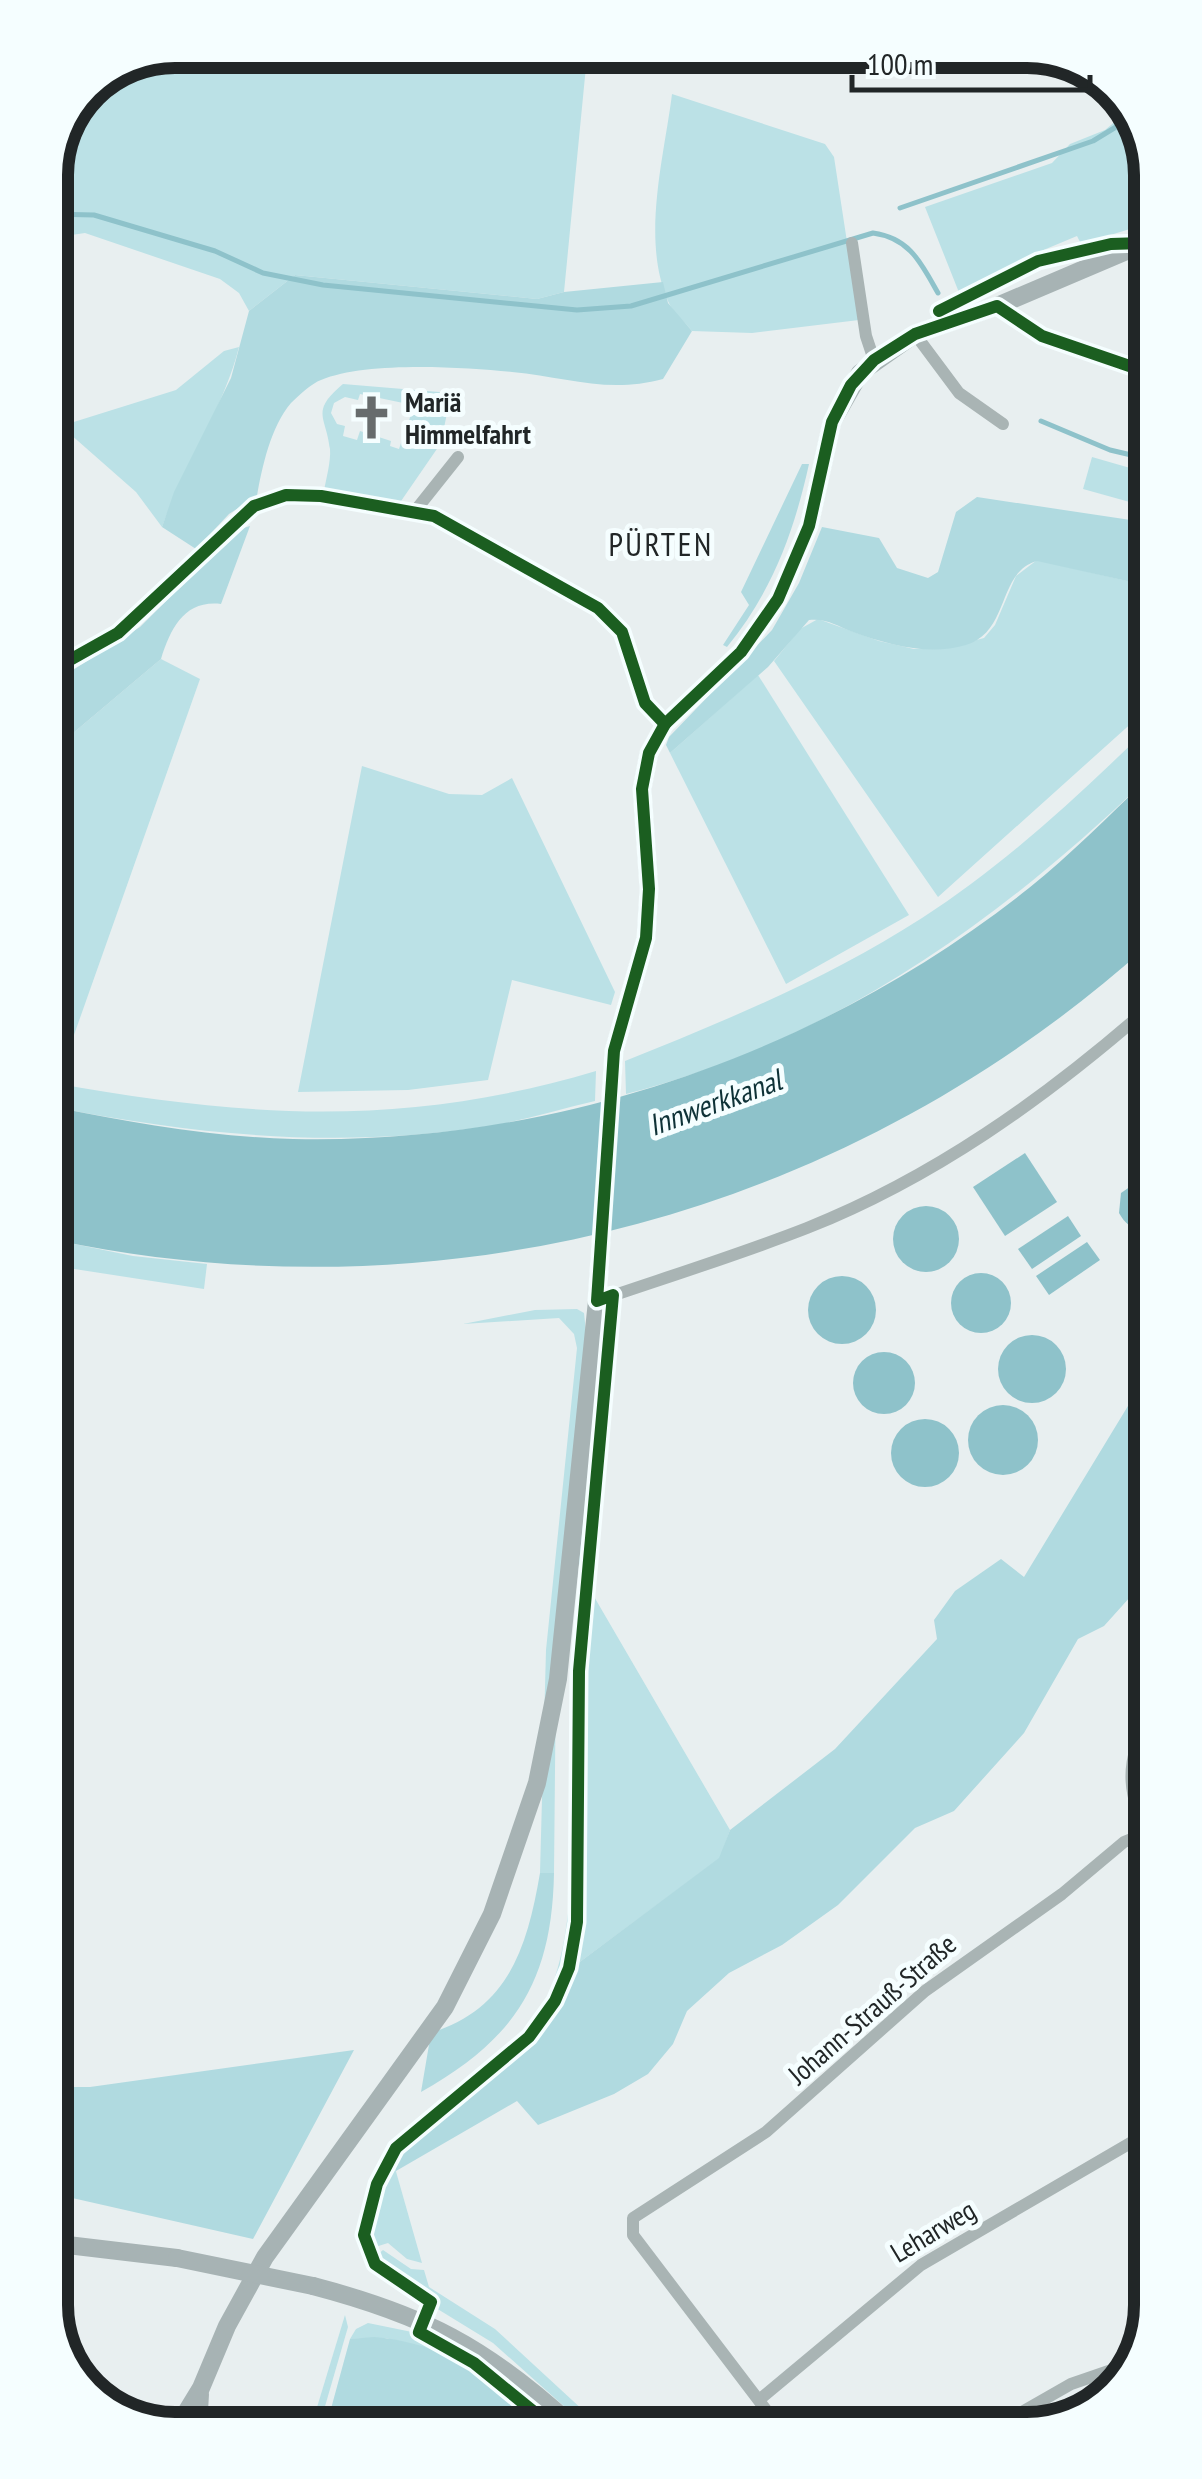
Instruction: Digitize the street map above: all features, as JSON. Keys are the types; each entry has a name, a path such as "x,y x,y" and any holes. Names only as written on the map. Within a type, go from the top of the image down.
{"main road":[{"path":"187,2411 265,2257 445,2007 492,1914 537,1783 558,1680 605,1298 598,1282 614,1059 646,938 650,889 642,789 649,752 665,724 741,652 778,600 809,526 832,422 851,385 874,360 915,334 997,306 1134,248"},
{"path":"68,2245 178,2258 314,2286 424,2320 500,2368 555,2411"},
{"path":"199,2411 201,2388"}],"street":[{"path":"852,243 866,336 874,360"},
{"path":"997,306 1042,336 1134,367"},
{"path":"915,334 960,393 1003,424"},
{"path":"416,511 458,457"},
{"path":"68,661 118,633 254,506 298,494 416,511 466,532 611,618 622,632 645,704 665,724"},
{"path":"605,1298 808,1228 896,1186 1023,1110 1134,1020"},
{"path":"1134,1748 1129,1768 1134,1786"},
{"name":"Johann-Strauß-Straße","path":"759,2400 633,2235 631,2222 766,2132 925,1991 1062,1894 1124,1842 1134,1840"},
{"name":"Leharweg","path":"759,2400 910,2272 1133,2144"},
{"path":"1022,2412 1070,2384 1113,2369"},
{"path":"759,2400 768,2412"}],"shaded area":[{"path":"160,68 586,68 564,292 537,299 295,275 249,311 239,293 220,279 85,233 68,236 71,147 90,109 104,94 140,73"},
{"path":"672,94 825,144 834,157 859,320 752,333 692,331 676,313 660,277 655,225"},
{"path":"1118,119 1132,153 1134,228 1081,244 1077,236 1022,259 960,295 925,207 1052,163 1070,144 1105,130"},
{"path":"295,275 537,299 564,292 663,282 668,303 692,331 663,379 643,383 605,385 512,372 415,367 363,370 317,382 291,403 278,423 257,496 229,514 196,549 162,527 174,492 231,378 249,311"},
{"path":"239,347 223,393 162,527 136,492 68,432 68,424 176,390 224,351"},
{"path":"343,384 451,393 441,443 399,504 324,491 330,454 323,408","holes":["360,394 413,405 408,425 418,428 415,440 403,437 399,449 390,446 391,441 360,431 357,440 343,436 345,426 337,424 331,413 334,403 345,397 358,400"]},
{"path":"1092,457 1134,469 1134,503 1083,489"},
{"path":"802,464 809,464 779,560 757,605 727,647 723,645 749,605 741,592"},
{"path":"977,497 1134,521 1134,583 1037,561 1015,577 990,628 980,638 952,648 895,645 827,621 809,620 768,667 670,753 666,745 669,737 772,630 799,583 822,527 879,538 897,568 928,578 938,572 956,512"},
{"path":"250,526 221,604 189,611 175,626 161,659 68,737 68,677 73,670 140,627 237,530"},
{"path":"1037,560 1134,582 1134,721 938,897 774,661 800,629 818,619 914,649 946,648 984,638 995,625 1016,576"},
{"path":"161,659 200,679 68,1052 68,737"},
{"path":"758,675 909,915 786,984 670,753"},
{"path":"1134,741 1134,791 1029,883 969,929 841,1009 773,1043 702,1071 626,1094 625,1061 739,1014 887,940 952,898 1065,806"},
{"path":"362,766 449,794 482,795 512,778 615,992 611,1005 512,980 488,1080 408,1090 298,1092"},
{"path":"596,1071 595,1101 490,1126 435,1133 326,1138 271,1136 163,1125 68,1110 68,1085 194,1104 326,1112 458,1102"},
{"path":"68,1243 133,1256 207,1264 204,1289 68,1268"},
{"path":"577,1309 584,1313 586,1332 556,1669 554,1873 540,1873 546,1650 577,1348 574,1334 559,1318 463,1324 535,1310"},
{"path":"610,1313 582,1574 578,1563 602,1321"},
{"path":"1134,1396 1134,1593 1104,1626 1078,1639 1024,1733 954,1811 915,1828 838,1905 782,1945 729,1973 687,2011 673,2044 648,2074 614,2094 538,2125 517,2101 396,2171 393,2161 409,2140 531,2039 557,2002 573,1967 719,1858 730,1830 835,1749 937,1639 934,1620 955,1591 1001,1559 1024,1577"},
{"path":"589,1588 730,1830 720,1858 573,1967 580,1922 579,1746"},
{"path":"580,1603 573,1747 574,1921 563,1977 542,2008 556,1975 570,1896 572,1656"},
{"path":"540,1873 554,1873 552,1912 546,1946 522,2004 481,2051 421,2092 431,2033 479,2008 510,1972 528,1926"},
{"path":"354,2050 253,2239 68,2197 68,2087"},
{"path":"393,2161 422,2263 407,2259 388,2243 372,2248 367,2242 380,2185"},
{"path":"383,2250 411,2269 424,2270 429,2287 495,2329 584,2411 570,2411 493,2343 374,2270 377,2255"},
{"path":"345,2315 348,2327 324,2411 316,2411"},
{"path":"368,2323 412,2332 473,2365 386,2338 350,2339 356,2329"},
{"path":"350,2339 400,2341 447,2355 488,2379 529,2411 330,2411"}],"water":[{"name":"Innwerkkanal","path":"1134,792 1134,957 1030,1040 905,1117 773,1179 635,1224 493,1254 349,1266 202,1262 68,1242 68,1110 143,1124 293,1139 392,1137 490,1125 588,1105 683,1077 775,1041 864,997 949,946 1029,888"},
{"path":"1025,1153 1057,1202 1005,1236 973,1187"},
{"path":"1134,1184 1134,1228 1119,1213 1121,1193"},
{"path":"926,1206 950,1215 959,1239 950,1263 926,1272 902,1263 893,1239 902,1215"},
{"path":"1068,1216 1081,1236 1032,1269 1018,1249"},
{"path":"1087,1242 1100,1260 1049,1295 1036,1276"},
{"path":"981,1273 1002,1282 1011,1303 1002,1324 981,1333 960,1324 951,1303 960,1282"},
{"path":"842,1276 866,1286 876,1310 866,1334 842,1344 818,1334 808,1310 818,1286"},
{"path":"1032,1335 1056,1345 1066,1369 1056,1393 1032,1403 1008,1393 998,1369 1008,1345"},
{"path":"884,1352 906,1361 915,1383 906,1405 884,1414 862,1405 853,1383 862,1361"},
{"path":"1003,1405 1027,1416 1038,1440 1027,1464 1003,1475 979,1464 968,1440 979,1416"},
{"path":"925,1419 938,1421 949,1429 957,1440 957,1466 949,1477 938,1485 925,1487 912,1485 901,1477 893,1466 891,1453 893,1440 901,1429 912,1421"}],"waterway":[{"path":"900,208 1093,141 1121,124"},
{"path":"68,214 94,215 215,251 263,273 323,285 577,310 631,306 873,233 905,246 920,262 938,293"},
{"path":"1041,421 1110,450 1134,456"}],"cycle path":[{"path":"939,311 1038,261 1111,244 1134,243"},
{"path":"533,2411 474,2363 419,2332 431,2302 375,2264 364,2235 377,2184 396,2148 529,2037 555,2001 569,1968 577,1922 579,1671 613,1295 597,1301 614,1051 646,938 649,889 642,789 649,753 665,724 741,652 778,599 809,526 832,422 851,385 874,360 915,334 997,306 1042,336 1134,368"},
{"path":"68,661 118,633 254,506 286,495 321,496 434,516 598,608 622,632 645,703 665,724"}],"place":[{"name":"Mariä Himmelfahrt","path":"372,418"}],"district":[{"name":"PÜRTEN","path":"661,545"}]}
